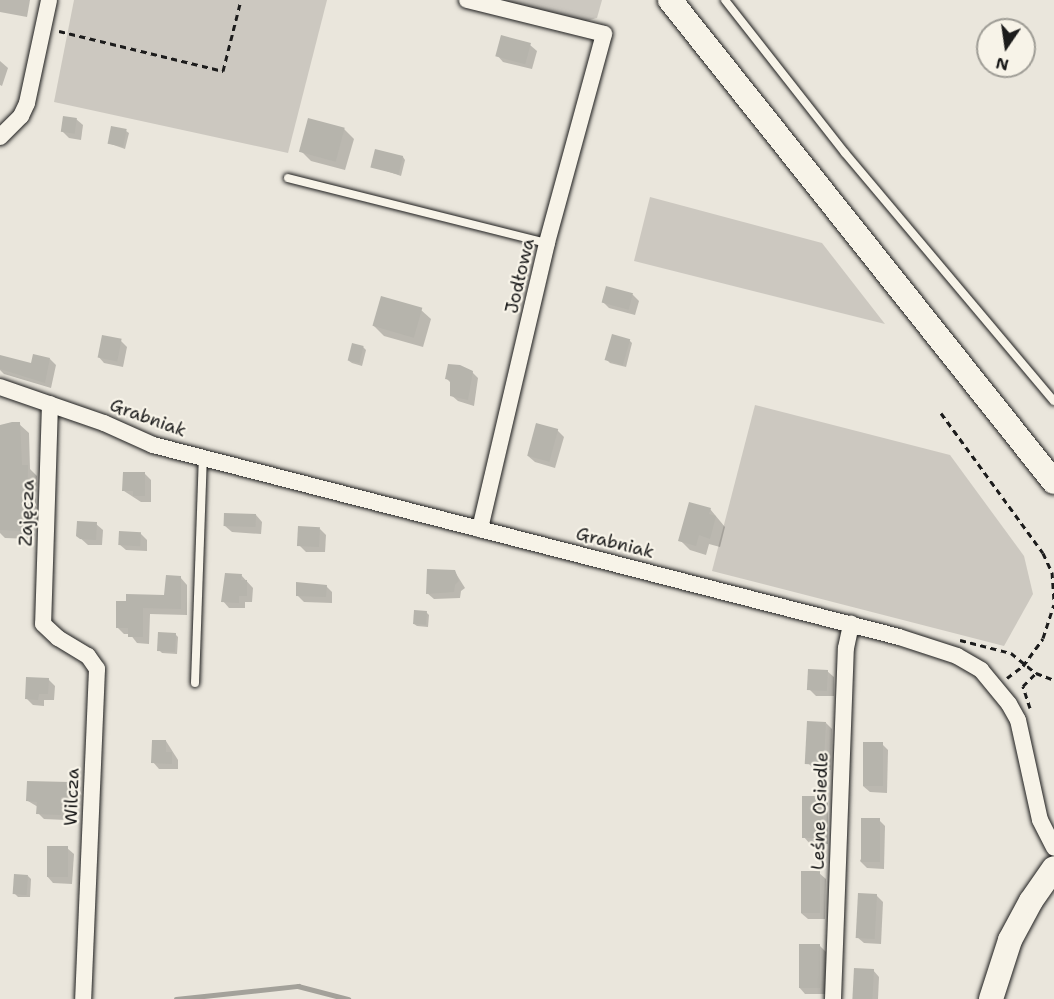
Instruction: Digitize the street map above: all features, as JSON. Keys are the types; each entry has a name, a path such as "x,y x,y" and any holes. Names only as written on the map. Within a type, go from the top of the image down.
{"main road":[{"path":"670,0 1054,482"},
{"path":"991,999 1010,940 1031,901 1054,868"}],"street":[{"path":"0,136 21,116 27,103 49,0"},
{"name":"Jodłowa","path":"467,0 604,34 547,243 480,529"},
{"name":"Grabniak","path":"0,387 104,423 153,445 851,624 931,646 957,656 981,670 996,687 1018,720 1040,820 1054,848"},
{"name":"Zajęcza","path":"43,624 50,404"},
{"name":"Wilcza","path":"43,624 57,638 88,656 97,669 83,999"},
{"name":"Leśne Osiedle","path":"833,999 846,648 851,624"}],"lane":[{"path":"725,0 845,153 1054,401"},
{"path":"288,178 547,243"},
{"path":"195,683 203,458"}],"path":[{"path":"59,31 223,71 241,0"},
{"path":"941,413 1042,553 1052,572 1054,603 1043,638 1026,662 996,687"},
{"path":"957,639 1011,653 1026,662 1036,673"}],"shaded area":[{"path":"74,0 327,0 288,153 54,102"},
{"path":"496,0 602,0 597,18 582,22"},
{"path":"650,197 822,243 885,324 634,261"},
{"path":"755,405 950,455 1024,556 1033,594 1004,646 712,571"}],"building":[{"path":"501,35 531,43 525,64 495,56"},
{"path":"63,116 77,118 75,134 61,132"},
{"path":"308,118 345,128 336,162 299,152"},
{"path":"111,126 127,129 123,147 108,144"},
{"path":"375,149 403,156 399,174 370,167"},
{"path":"606,286 633,293 629,310 602,302"},
{"path":"381,296 422,308 414,338 372,326"},
{"path":"612,334 630,339 623,365 605,360"},
{"path":"102,335 122,339 117,361 98,358"},
{"path":"352,343 364,346 359,363 348,360"},
{"path":"33,354 50,358 45,383 0,369 0,355 31,363"},
{"path":"448,364 460,365 473,371 468,400 450,396 450,380 445,379"},
{"path":"20,422 22,465 28,465 27,514 22,514 22,531 0,530 0,425"},
{"path":"536,423 558,429 549,462 527,456"},
{"path":"123,472 145,472 145,496 133,496 133,491 122,491"},
{"path":"689,502 711,508 709,514 716,516 710,539 699,535 696,546 678,541"},
{"path":"224,513 256,514 256,527 224,526"},
{"path":"77,521 97,522 96,540 80,539 76,536"},
{"path":"298,526 320,527 319,547 297,546"},
{"path":"119,531 141,532 140,546 118,545"},
{"path":"427,569 455,570 459,581 455,585 454,592 426,594"},
{"path":"225,573 242,574 241,580 247,580 247,596 239,596 239,603 221,602"},
{"path":"166,575 181,576 181,609 143,608 143,637 128,637 128,628 116,628 116,601 126,601 126,594 164,595"},
{"path":"296,582 327,585 326,597 296,596"},
{"path":"414,610 427,611 426,625 413,624"},
{"path":"158,632 176,633 175,652 157,651"},
{"path":"808,669 828,670 827,691 807,690"},
{"path":"26,677 49,678 48,694 39,694 38,700 25,699"},
{"path":"807,721 826,722 824,765 805,764"},
{"path":"152,740 166,740 166,752 172,752 172,764 151,763"},
{"path":"863,742 883,742 883,786 863,786"},
{"path":"27,781 69,782 68,797 61,797 61,815 36,814 37,802 26,801"},
{"path":"802,796 823,796 823,838 802,838"},
{"path":"861,818 880,818 880,862 861,862"},
{"path":"47,846 68,846 68,877 47,877"},
{"path":"801,871 820,871 820,913 801,913"},
{"path":"14,874 28,875 27,895 13,894"},
{"path":"858,893 877,894 875,939 856,938"},
{"path":"799,944 820,944 820,988 799,988"},
{"path":"854,968 874,969 872,999 852,999"}],"waterway":[{"path":"176,999 298,986 348,999"}]}
